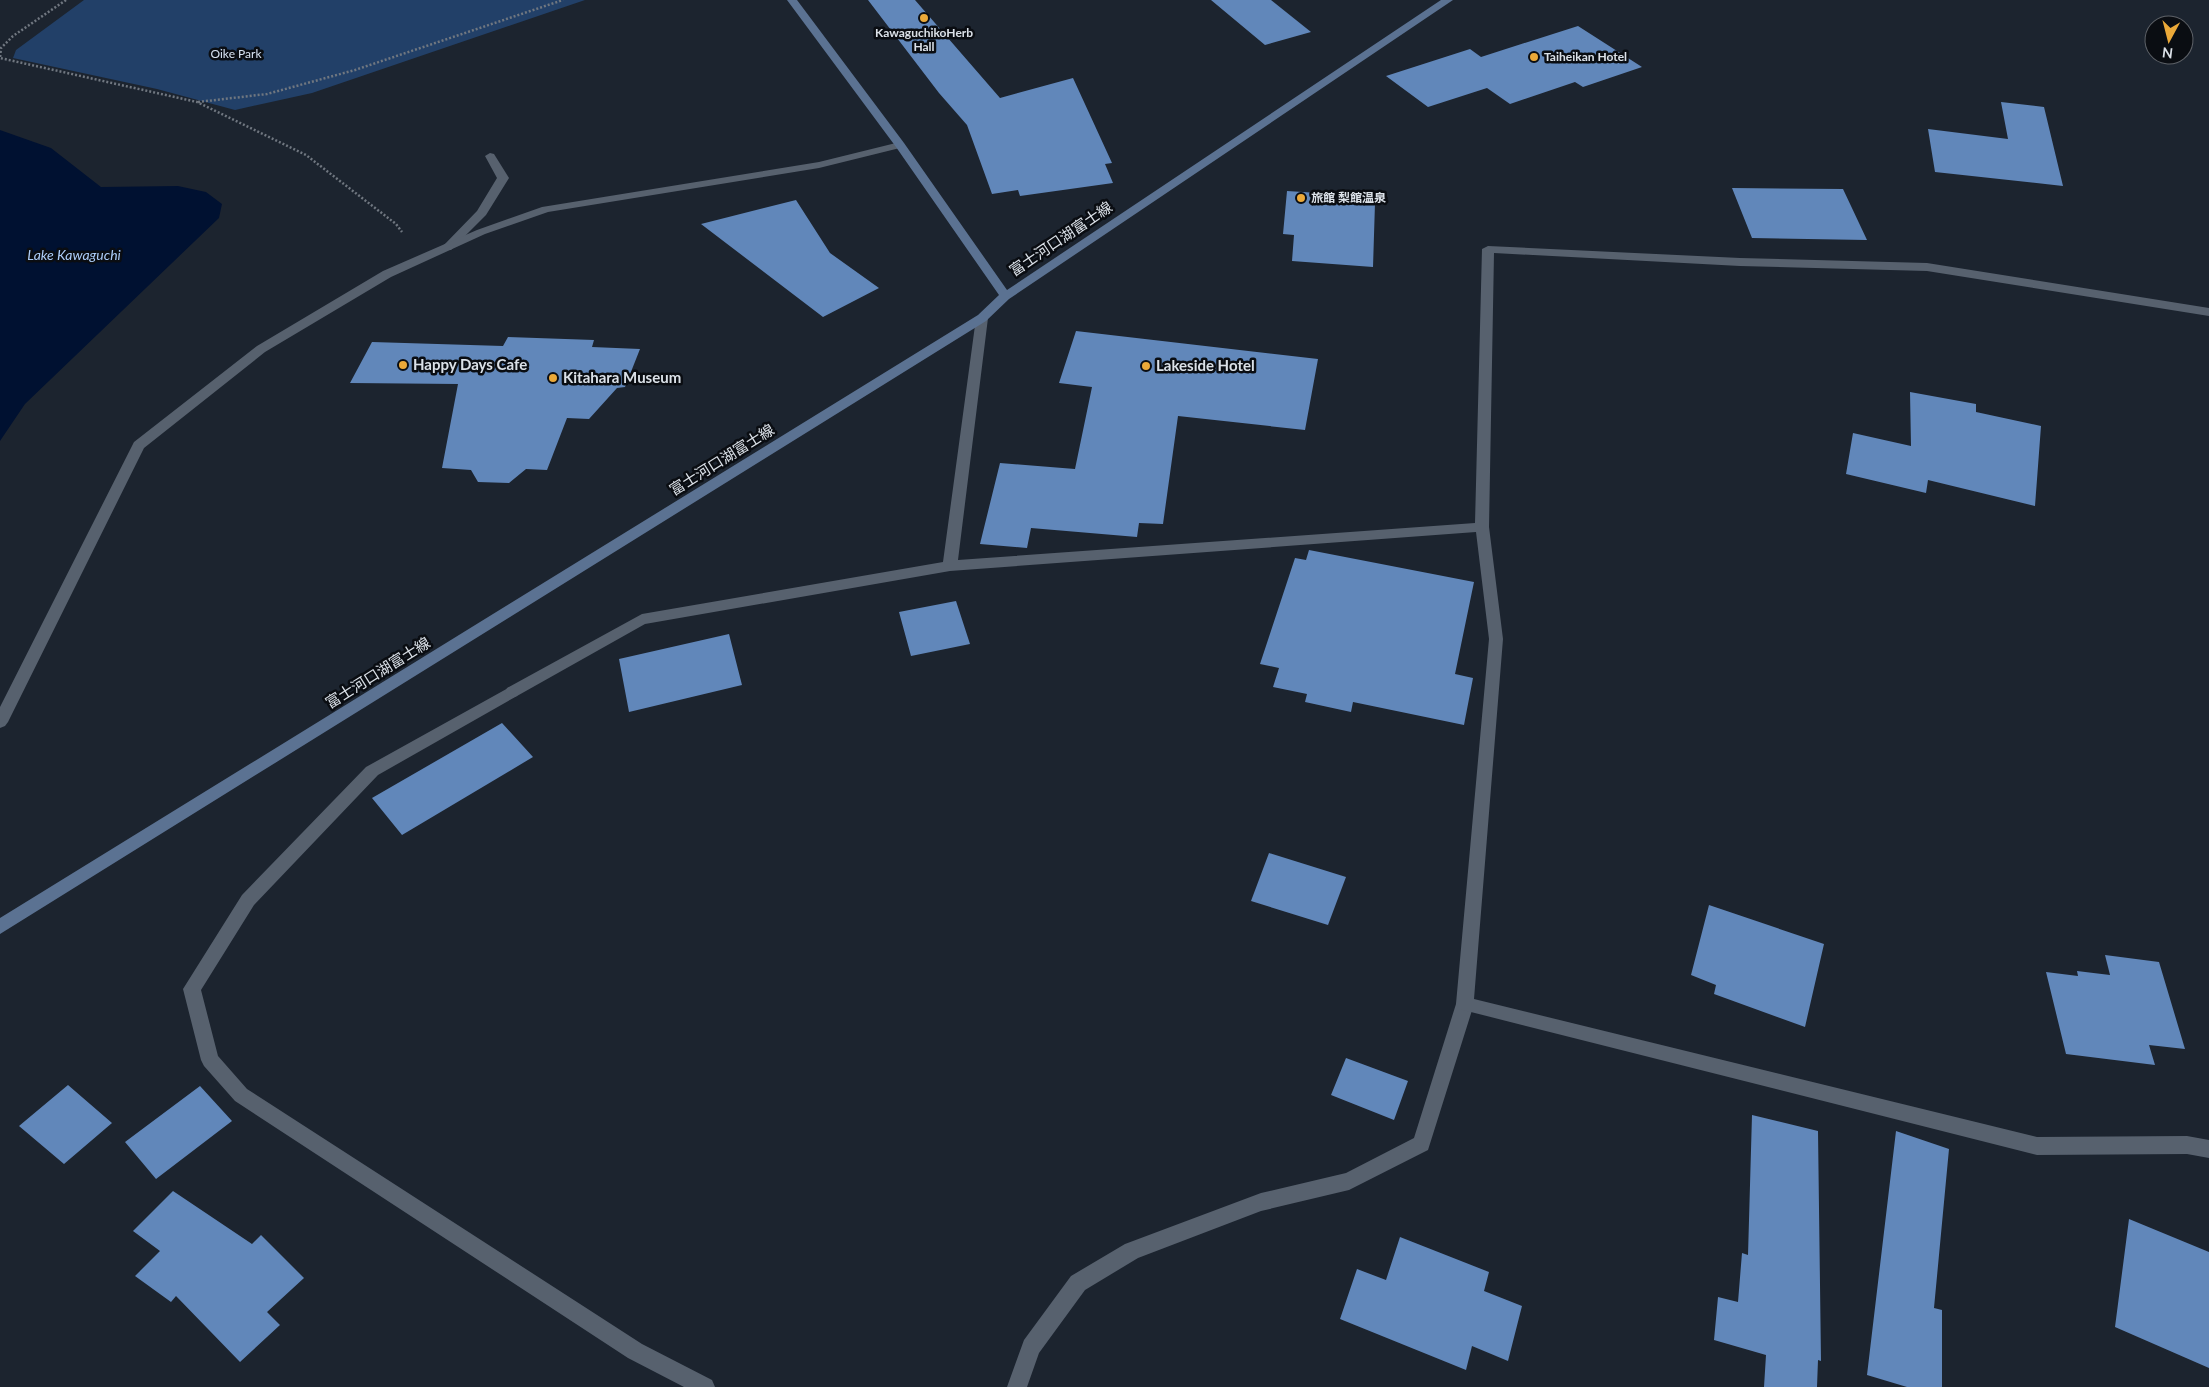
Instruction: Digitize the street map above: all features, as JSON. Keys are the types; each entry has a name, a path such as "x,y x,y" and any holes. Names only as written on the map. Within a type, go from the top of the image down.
{"main road":[{"path":"792,0 900,144 1006,296"},
{"name":"富士河口湖富士線","path":"0,927 982,318 1006,296 1448,0"}],"street":[{"path":"0,722 139,445 261,349 387,274 546,209 819,165 900,144"},
{"path":"447,248 482,213 503,178 490,156"},
{"path":"1017,1387 1030,1347 1078,1283 1132,1251 1261,1202 1349,1180 1421,1144 1466,1004 1496,639 1482,528 1488,248 1740,262 1927,267 2209,312"},
{"path":"950,566 982,318"},
{"path":"705,1387 635,1351 241,1095 210,1060 192,989 248,900 372,771 642,619 950,566 1482,528"},
{"path":"1466,1004 2038,1146 2187,1145 2209,1149"}],"path":[{"path":"66,0 13,36 1,48 0,58 197,102 306,155 396,224 423,258"},
{"path":"197,102 267,94 355,70 563,0"}],"green space":[{"name":"Oike Park","path":"84,0 585,0 312,93 235,110 157,89 13,58 16,50"}],"water":[{"name":"Lake Kawaguchi","path":"0,130 51,148 101,187 178,186 206,192 222,204 219,218 25,404 0,441"}],"building":[{"path":"868,0 915,0 1000,98 1073,78 1112,163 1105,164 1113,183 1020,196 1018,190 992,194 967,125 939,93"},
{"path":"1211,0 1271,0 1311,32 1265,45"},
{"path":"1578,26 1642,67 1583,87 1575,82 1510,104 1487,88 1428,107 1386,76 1470,49 1481,57"},
{"path":"2001,102 2044,107 2063,186 1935,172 1928,129 2008,139"},
{"path":"1732,188 1843,189 1867,240 1752,238"},
{"path":"1287,191 1350,195 1350,202 1375,203 1373,267 1292,261 1294,235 1283,234"},
{"path":"796,200 830,253 879,288 823,317 701,224"},
{"path":"1076,331 1318,359 1305,430 1178,416 1163,524 1139,523 1137,537 1031,528 1027,548 980,544 1000,463 1075,469 1092,387 1059,383"},
{"path":"508,337 594,340 592,347 640,349 625,387 617,388 589,419 567,418 547,470 526,469 509,483 478,482 471,470 442,468 458,384 350,383 372,342 503,346"},
{"path":"1910,392 1976,404 1976,412 2041,426 2035,506 1928,480 1926,493 1846,474 1853,433 1911,446"},
{"path":"1309,550 1474,582 1455,674 1473,678 1464,725 1353,702 1351,712 1305,702 1307,694 1273,687 1279,668 1260,664 1295,558 1306,560"},
{"path":"956,601 970,644 911,656 899,612"},
{"path":"729,634 742,685 629,712 619,659"},
{"path":"502,723 533,757 402,835 372,798"},
{"path":"1269,853 1346,877 1328,925 1251,901"},
{"path":"1709,905 1824,944 1805,1027 1714,994 1716,985 1691,975"},
{"path":"2105,955 2159,962 2185,1049 2149,1045 2155,1065 2066,1054 2046,972 2078,976 2077,971 2110,975"},
{"path":"1346,1058 1408,1081 1394,1120 1331,1095"},
{"path":"68,1085 112,1123 64,1164 19,1126"},
{"path":"200,1086 232,1121 156,1179 125,1142"},
{"path":"1752,1115 1818,1131 1821,1361 1818,1360 1817,1387 1764,1387 1766,1355 1714,1340 1718,1297 1738,1302 1742,1253 1748,1255"},
{"path":"1896,1131 1949,1149 1934,1308 1942,1310 1942,1387 1907,1387 1867,1375"},
{"path":"173,1191 252,1244 261,1235 304,1278 267,1312 280,1325 240,1362 176,1296 171,1302 135,1276 160,1251 133,1231"},
{"path":"2129,1219 2209,1252 2209,1368 2115,1327"},
{"path":"1400,1237 1489,1272 1484,1291 1522,1306 1508,1361 1472,1346 1466,1370 1340,1319 1357,1269 1386,1280"}],"place":[{"name":"KawaguchikoHerb Hall","path":"924,18"},
{"name":"Taiheikan Hotel","path":"1534,57"},
{"name":"旅館 梨館温泉","path":"1301,198"},
{"name":"Happy Days Cafe","path":"403,365"},
{"name":"Lakeside Hotel","path":"1146,366"},
{"name":"Kitahara Museum","path":"553,378"}]}
